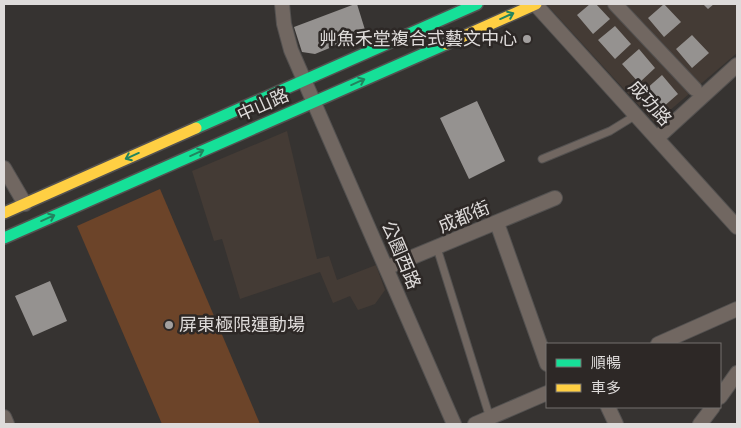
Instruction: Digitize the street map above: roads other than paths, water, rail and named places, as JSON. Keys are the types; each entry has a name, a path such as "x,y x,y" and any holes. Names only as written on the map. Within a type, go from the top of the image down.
{"street":[{"name":"公園西路","path":"282,4 289,44 454,424"},
{"name":"中山路","path":"4,213 477,4"},
{"name":"中山路","path":"4,238 536,4"},
{"name":"成功路","path":"536,4 737,226"},
{"path":"616,4 695,89"},
{"path":"657,138 737,65"},
{"path":"4,168 24,204"},
{"name":"成都街","path":"386,268 497,224 555,198"},
{"path":"497,224 546,361"},
{"path":"660,343 737,309"},
{"path":"721,396 737,373"},
{"path":"475,424 546,393"},
{"path":"608,408 616,424"},
{"path":"700,424 712,408"},
{"path":"4,417 7,424"}],"lane":[{"path":"542,159 610,131 636,115"},
{"path":"437,248 490,418"}],"place":[{"name":"艸魚禾堂複合式藝文中心","path":"527,39"},
{"name":"屏東極限運動場","path":"169,325"}]}
